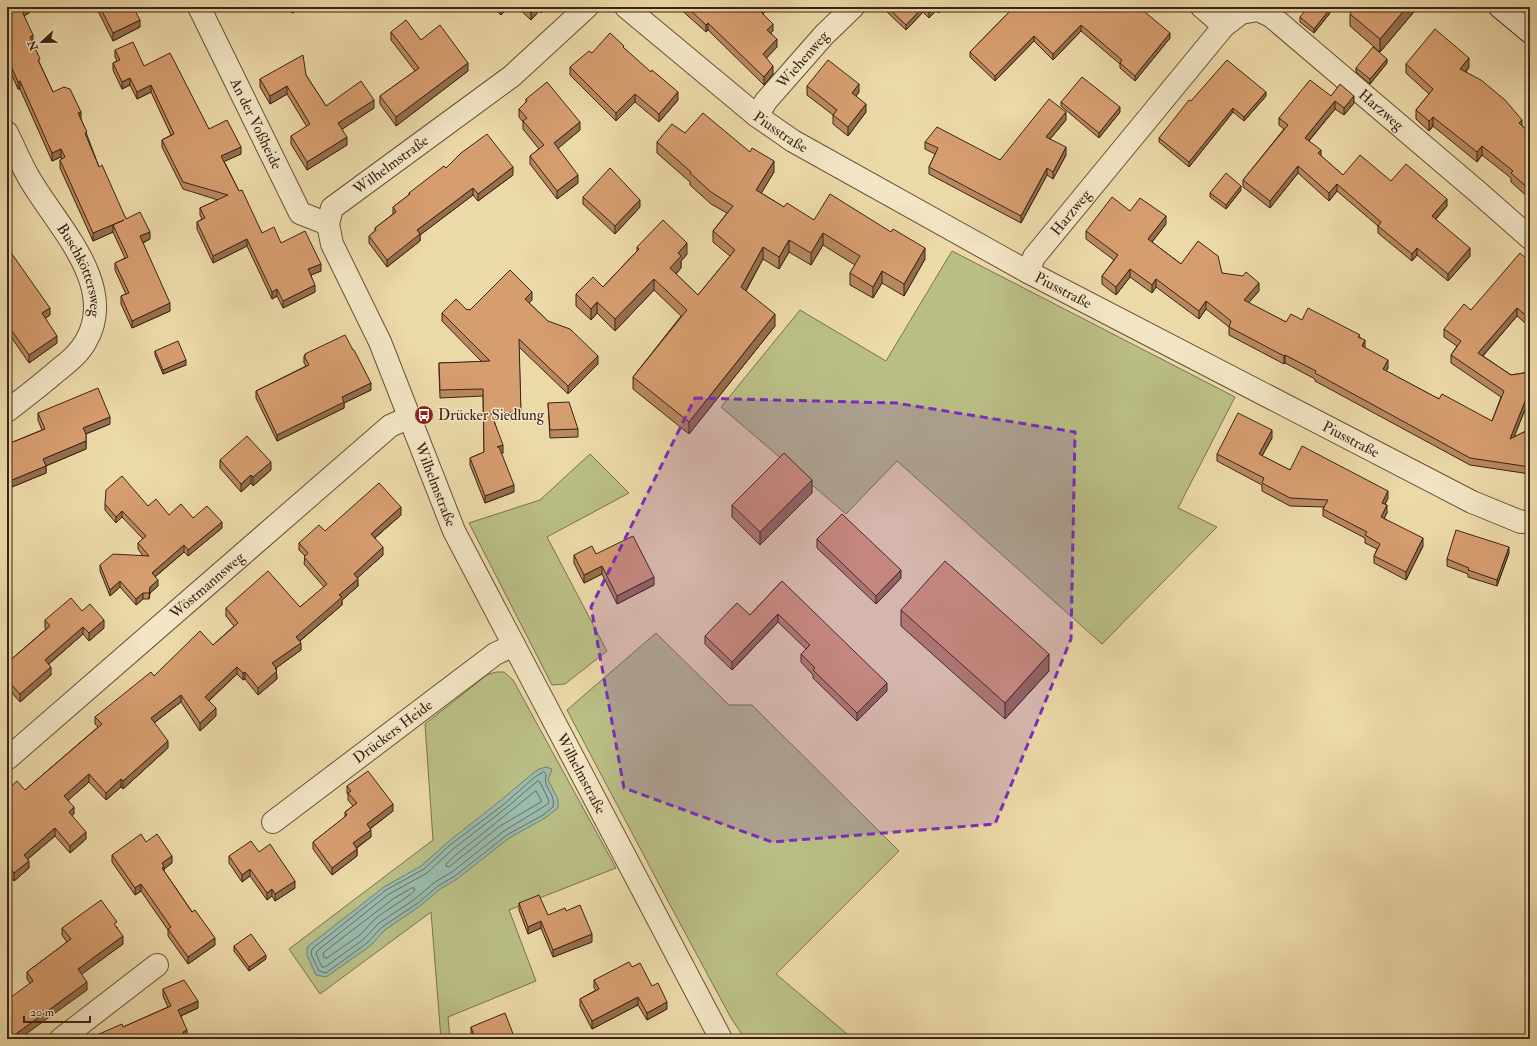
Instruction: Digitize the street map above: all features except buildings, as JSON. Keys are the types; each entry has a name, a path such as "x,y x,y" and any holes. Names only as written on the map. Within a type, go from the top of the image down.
{"street":[{"name":"An der Voßheide","path":"199,7 300,213 328,224"},
{"name":"Wilhelmstraße","path":"586,7 512,76 332,208 328,224 332,244 380,342 454,531 721,1039"},
{"name":"Piusstraße","path":"626,7 757,116 793,141 1028,272 1472,502 1521,522 1530,521"},
{"name":"Wiehenweg","path":"757,116 766,101 824,35 854,7"},
{"path":"1202,7 1224,26"},
{"path":"1500,7 1530,32"},
{"name":"Harzweg","path":"1028,272 1034,257 1224,26 1241,13 1258,10 1271,16 1530,238"},
{"name":"Buschköttersweg","path":"7,133 28,177 81,257 90,276 94,294 95,311 92,328 86,342 76,355 7,411"},
{"name":"Wöstmannsweg","path":"7,759 390,426 410,417"},
{"name":"Drückers Heide","path":"273,822 495,654 514,645"},
{"path":"61,1039 158,965"}],"highlighted area":[{"path":"695,398 896,403 1075,432 1071,639 995,824 772,842 624,788 591,607"}],"green space":[{"path":"952,251 1235,397 1178,508 1217,527 1102,644 897,461 846,514 721,407 800,310 886,361"},
{"path":"590,454 629,493 547,537 607,651 565,684 552,685 469,523 540,500"},
{"path":"656,633 729,705 752,705 899,851 776,974 853,1039 745,1039 731,1018 567,710"},
{"path":"496,672 504,672 513,680 616,868 509,910 536,981 448,1017 450,1039 441,1039 431,912 320,994 289,949 433,840 425,724 487,675"}],"water":[{"path":"546,767 552,769 548,780 558,799 558,808 545,818 509,838 457,879 440,889 420,906 385,930 370,946 326,977 316,975 307,955 307,947 384,887 421,866 448,842 532,774 539,769"}],"place":[{"name":"Drücker Siedlung","path":"424,415"}]}
